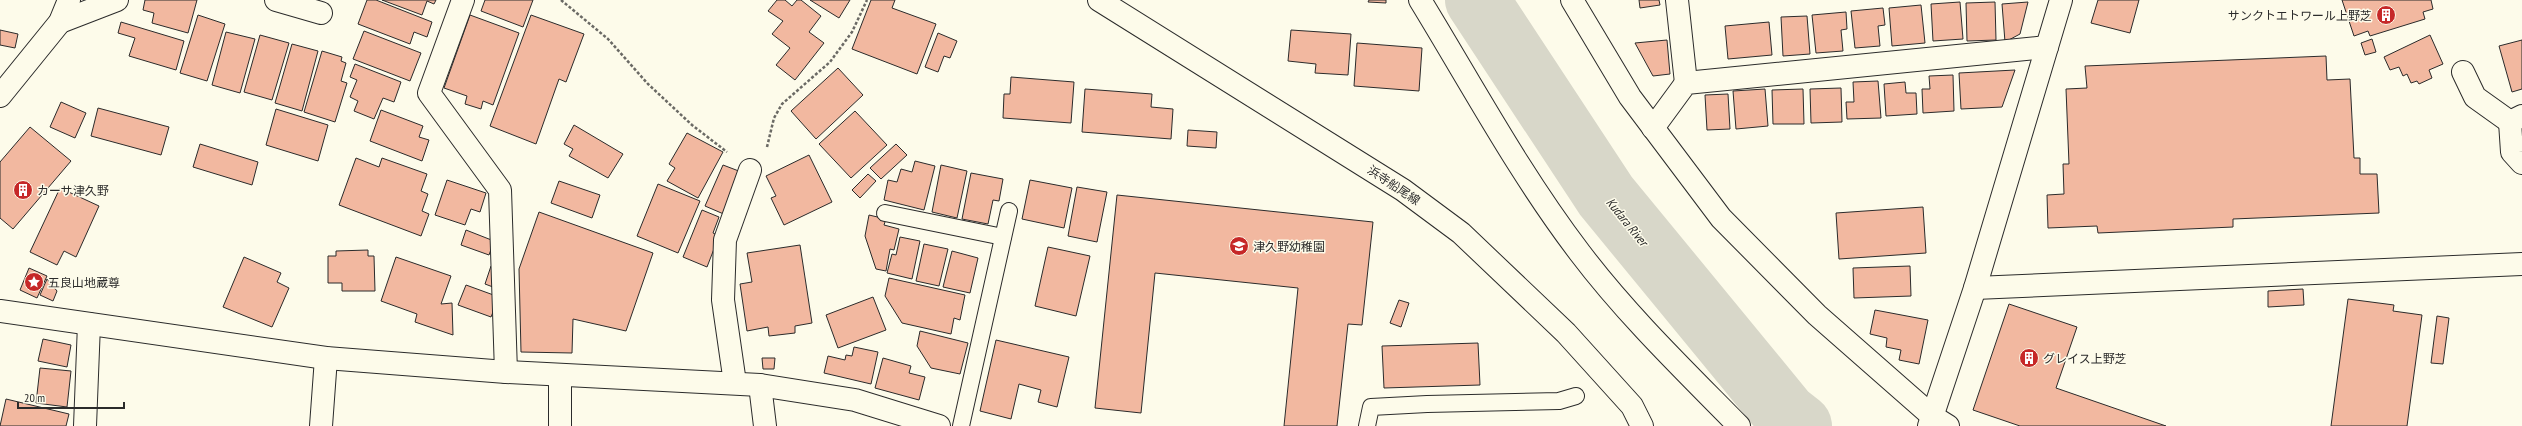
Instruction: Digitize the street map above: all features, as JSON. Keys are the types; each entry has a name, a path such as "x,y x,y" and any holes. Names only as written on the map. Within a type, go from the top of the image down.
{"street":[{"path":"0,96 60,22 69,0"},
{"path":"60,22 117,0"},
{"path":"276,0 321,13"},
{"path":"463,0 429,93 500,190 506,372"},
{"name":"浜寺船尾線","path":"1099,0 1403,190 1461,233 1566,333 1632,406 1642,426"},
{"path":"1420,0 1502,140 1580,253 1652,338 1739,426"},
{"path":"1572,0 1630,97 1721,218 1817,315 1935,423 2061,0"},
{"path":"1653,128 1686,83 1677,0"},
{"path":"1686,83 2047,47"},
{"path":"2463,72 2475,97 2516,119 2512,152 2522,163"},
{"path":"735,383 723,300 725,240 750,170"},
{"path":"1975,288 2522,264"},
{"path":"0,311 326,358 506,372 760,385 855,400 939,426"},
{"path":"84,426 89,324"},
{"path":"321,426 326,358"},
{"path":"560,375 560,426"},
{"path":"760,385 765,426"}],"lane":[{"path":"961,426 1009,211"},
{"path":"885,213 1003,237"},
{"path":"1366,426 1372,407 1559,400 1576,396"}],"path":[{"path":"561,0 608,39 648,84 692,125 750,170 766,155 774,118 782,104 830,62 852,32 866,0"}],"building":[{"path":"145,0 197,0 188,33 152,23 154,13 143,10"},
{"path":"367,0 376,0 432,22 427,37 414,32 410,44 358,24"},
{"path":"382,0 436,0 434,4 427,1 422,15"},
{"path":"485,0 533,0 523,27 481,11"},
{"path":"777,0 785,0 792,6 797,0 801,0 821,16 809,32 824,43 795,80 776,65 790,48 772,34 783,21 768,11"},
{"path":"810,0 850,0 839,18"},
{"path":"871,0 895,0 892,8 936,24 917,74 852,49"},
{"path":"1369,0 1386,0 1386,3 1368,2"},
{"path":"1639,0 1659,0 1660,5 1640,8"},
{"path":"2098,0 2139,0 2130,33 2091,23"},
{"name":"サンクトエトワール上野芝","path":"2342,0 2431,0 2433,9 2423,12 2425,19 2370,36 2368,31 2354,36"},
{"path":"1960,2 1963,39 1933,41 1931,4"},
{"path":"1995,2 1996,40 1967,41 1966,3"},
{"path":"2028,2 2020,34 2005,42 2002,4"},
{"path":"1921,5 1925,43 1892,46 1889,8"},
{"path":"1883,8 1885,25 1878,26 1880,46 1855,48 1851,11"},
{"path":"1846,12 1847,29 1841,30 1843,51 1816,53 1812,15"},
{"path":"198,15 225,24 207,81 180,73"},
{"path":"470,15 519,33 493,105 483,101 481,109 465,104 467,96 444,88"},
{"path":"531,15 584,34 566,82 559,79 536,144 490,126"},
{"path":"1807,16 1810,54 1783,56 1781,17"},
{"path":"121,22 184,41 176,70 129,56 135,38 118,33"},
{"path":"1769,22 1772,55 1728,59 1725,26"},
{"path":"0,30 18,34 15,48 0,45"},
{"path":"1291,30 1351,34 1348,75 1315,73 1316,64 1288,61"},
{"path":"364,31 421,53 410,81 353,59"},
{"path":"226,32 255,39 240,93 212,85"},
{"path":"938,33 957,41 950,58 944,56 938,72 925,67"},
{"path":"260,35 289,43 272,100 244,92"},
{"path":"2430,35 2443,64 2429,70 2432,78 2419,84 2417,81 2411,83 2407,74 2403,76 2399,67 2390,70 2384,57"},
{"path":"2372,39 2376,52 2365,55 2361,43"},
{"path":"1667,40 1670,74 1653,76 1635,43"},
{"path":"2522,40 2522,89 2512,92 2499,46"},
{"path":"1357,43 1422,48 1419,91 1354,86"},
{"path":"292,44 318,51 302,111 275,103"},
{"path":"322,51 342,57 341,61 346,63 341,81 347,83 335,122 304,112"},
{"path":"2326,56 2327,80 2350,79 2354,158 2360,158 2360,174 2377,174 2379,213 2233,219 2233,227 2098,233 2097,226 2048,228 2047,195 2064,194 2063,164 2069,164 2066,89 2087,88 2085,66"},
{"path":"355,64 401,82 394,102 383,98 374,119 354,111 358,101 350,97 357,80 350,77"},
{"path":"838,68 863,95 816,139 791,111"},
{"path":"2015,70 2002,107 1961,109 1959,73"},
{"path":"1953,75 1954,111 1923,113 1922,89 1930,89 1929,76"},
{"path":"1011,77 1074,82 1071,123 1003,118 1004,94 1010,94"},
{"path":"1878,81 1881,118 1847,119 1846,102 1854,102 1853,82"},
{"path":"1905,82 1906,93 1916,93 1917,114 1886,116 1884,84"},
{"path":"1841,88 1842,122 1811,123 1810,89"},
{"path":"1085,89 1152,94 1151,107 1173,109 1171,139 1082,132"},
{"path":"1765,89 1768,126 1736,129 1733,91"},
{"path":"1803,89 1804,124 1773,124 1772,90"},
{"path":"1728,94 1730,129 1707,130 1705,95"},
{"path":"61,102 86,113 75,138 50,127"},
{"path":"98,108 169,127 161,155 91,136"},
{"path":"276,109 328,125 318,161 266,145"},
{"path":"381,110 423,126 419,137 429,140 422,161 370,141"},
{"path":"855,111 887,145 851,178 819,144"},
{"path":"574,125 623,154 608,178 569,156 573,149 564,144"},
{"name":"カーサ津久野","path":"30,127 71,161 13,229 0,218 0,162"},
{"path":"1188,130 1217,132 1216,148 1187,146"},
{"path":"687,133 723,152 698,198 667,181 675,168 669,164"},
{"path":"200,144 258,162 252,185 193,167"},
{"path":"896,144 907,155 881,179 870,168"},
{"path":"809,155 832,202 784,225 771,198 776,196 766,176"},
{"path":"356,158 379,167 382,158 427,174 421,191 428,194 422,211 429,214 421,236 339,205"},
{"path":"915,161 935,166 924,210 884,200 888,180 897,182 901,169 912,172"},
{"path":"723,165 744,173 726,215 705,206"},
{"path":"941,165 967,171 957,218 932,212"},
{"path":"971,173 1003,179 999,201 993,200 988,224 962,219"},
{"path":"868,174 876,181 860,198 852,190"},
{"path":"447,180 486,193 480,212 471,209 465,225 435,215"},
{"path":"1030,180 1072,188 1064,228 1022,219"},
{"path":"559,181 600,195 592,218 551,203"},
{"path":"658,184 700,201 678,253 637,236"},
{"path":"1077,187 1107,192 1097,242 1068,236"},
{"path":"60,188 99,206 76,257 64,251 57,265 30,252"},
{"path":"1117,195 1373,222 1362,325 1348,324 1337,426 1284,426 1298,288 1155,273 1141,413 1095,408"},
{"path":"1923,207 1926,253 1839,259 1836,213"},
{"path":"702,210 719,217 713,233 719,236 707,267 683,257"},
{"path":"539,212 653,253 626,331 573,319 572,353 521,352 519,269"},
{"path":"869,215 886,219 884,225 899,229 894,250 890,249 886,271 876,269 865,236"},
{"path":"466,230 494,241 489,255 461,245"},
{"path":"900,237 920,241 912,279 887,273 892,254 896,255"},
{"path":"924,244 948,249 939,286 916,281"},
{"path":"800,245 812,323 795,326 795,333 769,336 768,327 747,331 740,284 752,282 747,253"},
{"path":"1048,247 1090,256 1076,316 1035,306"},
{"path":"368,250 368,256 374,256 375,291 342,291 342,283 328,283 328,256 336,256 336,251"},
{"path":"952,251 978,258 970,293 943,287"},
{"path":"244,257 281,273 277,282 289,288 272,327 223,307"},
{"path":"396,257 451,276 441,304 452,303 453,335 415,322 417,314 381,301"},
{"path":"491,266 499,269 493,287 485,284"},
{"path":"1910,266 1911,296 1854,298 1853,268"},
{"path":"29,268 47,276 37,298 20,290"},
{"path":"889,278 965,295 960,320 954,318 951,334 902,323 885,296"},
{"path":"47,279 57,291 53,301 40,295"},
{"path":"466,285 499,297 491,317 458,305"},
{"path":"2303,289 2304,305 2268,307 2268,291"},
{"path":"873,297 886,330 838,348 826,315"},
{"path":"2348,299 2394,305 2393,311 2422,315 2407,426 2331,426"},
{"path":"1399,300 1409,303 1401,327 1390,323"},
{"name":"グレイス上野芝","path":"2009,304 2077,327 2056,388 2166,426 2020,426 1973,410"},
{"path":"1875,310 1928,320 1919,364 1899,360 1901,350 1886,347 1887,338 1870,334"},
{"path":"2437,316 2449,318 2443,364 2431,363"},
{"path":"920,331 968,343 960,374 931,368 917,346"},
{"path":"43,339 71,345 67,367 38,361"},
{"path":"996,340 1069,357 1057,407 1038,402 1041,390 1019,384 1011,419 980,411"},
{"path":"1478,343 1480,385 1384,388 1382,346"},
{"path":"854,347 878,352 871,384 824,373 828,356 845,360 846,355 852,356"},
{"path":"762,358 775,358 774,369 763,369"},
{"path":"883,358 911,366 909,373 925,377 919,400 875,388"},
{"path":"40,368 71,371 67,407 36,403"},
{"path":"6,399 69,414 66,426 0,426"}],"waterway":[{"name":"Kudara River","path":"1477,0 1606,196 1786,415 1800,426"}],"place":[{"name":"サンクトエトワール上野芝","path":"2386,15"},
{"name":"カーサ津久野","path":"23,190"},
{"name":"津久野幼稚園","path":"1239,246"},
{"name":"五良山地蔵尊","path":"34,282"},
{"name":"グレイス上野芝","path":"2029,358"}]}
